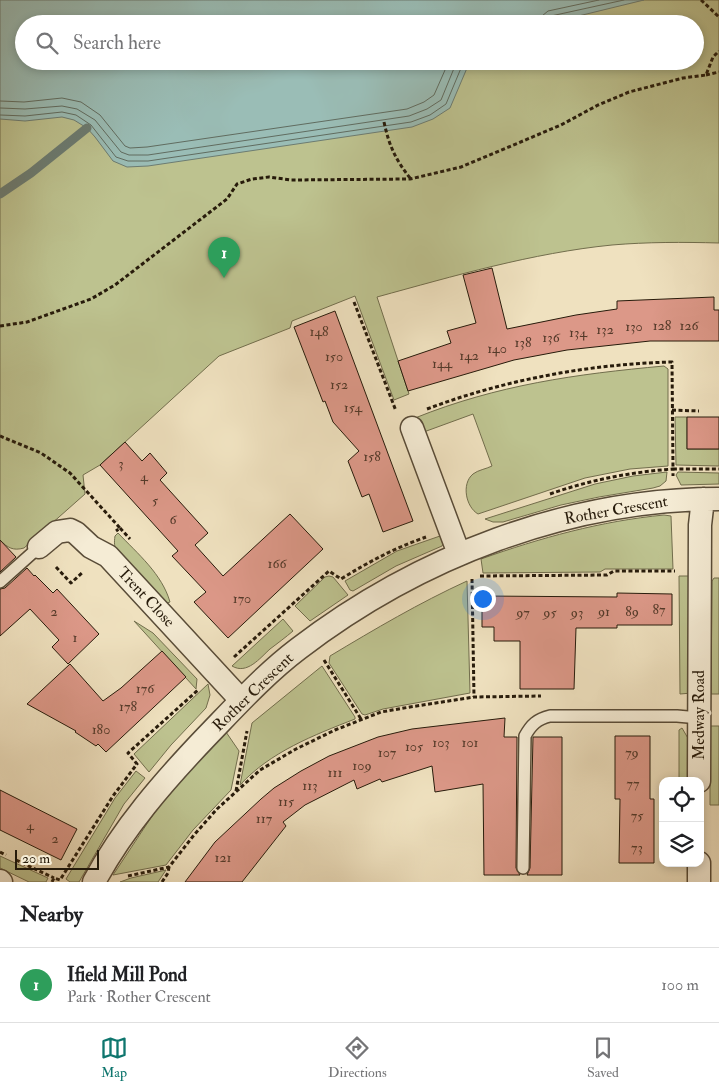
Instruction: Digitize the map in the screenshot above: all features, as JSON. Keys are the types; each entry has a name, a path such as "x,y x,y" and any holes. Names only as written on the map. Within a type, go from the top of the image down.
{"street":[{"path":"410,422 459,554"},
{"name":"Rother Crescent","path":"96,879 122,837 151,798 184,760 241,700 297,650 326,628 397,585 459,554 513,534 570,517 617,508 672,500 711,499"},
{"name":"Medway Road","path":"699,777 700,525 711,499"},
{"name":"Trent Close","path":"39,548 57,532 70,530 91,547 108,556 241,700"},
{"path":"699,867 699,882"}],"lane":[{"path":"0,582 39,548"},
{"path":"524,868 525,736 532,725 550,716 677,716 699,718"}],"path":[{"path":"701,0 719,17"},
{"path":"706,75 713,57 719,51"},
{"path":"0,326 27,322 91,299 115,286 227,199 237,184 252,179 269,177 291,180 410,179 461,168 561,125 598,105 629,92 683,78 719,72"},
{"path":"384,122 389,145 398,163 410,179"},
{"path":"354,302 399,419 410,422 466,396 519,382 570,372 672,362 672,500"},
{"path":"672,410 699,411"},
{"path":"0,436 41,453 70,473 120,528 102,543 97,551"},
{"path":"547,495 594,480 652,470 719,469"},
{"path":"16,859 60,880 113,796 137,764 128,753 329,570 342,579 371,560 395,548 449,528"},
{"path":"474,697 471,580 483,575 607,575 614,571 676,571 676,562"},
{"path":"316,665 323,659 361,719"},
{"path":"162,882 168,873 169,867 194,835 236,791 260,770 296,749 361,719 381,712 474,697 550,696 550,716"},
{"path":"236,791 248,727"},
{"path":"0,852 8,856"},
{"path":"96,879 115,878 169,867"},
{"path":"52,882 54,878"}],"green space":[{"path":"0,0 719,0 719,243 638,243 582,249 493,266 377,297 409,394 394,400 355,296 292,321 290,328 219,356 100,465 83,475 85,494 24,548 11,548 0,540"},
{"path":"664,366 668,369 668,466 630,469 585,478 478,514 468,501 467,483 469,478 477,471 492,466 473,414 421,433 415,418 476,397 507,389 568,377"},
{"path":"675,417 687,417 687,449 719,449 719,466 676,465"},
{"path":"667,472 666,481 660,486 653,488 561,505 503,522 493,522 485,519 595,484 633,476"},
{"path":"678,472 719,473 719,484 681,485 676,475"},
{"path":"664,515 671,516 673,569 483,573 481,559 526,544 571,531 617,521"},
{"path":"118,533 155,573 170,602 167,603 118,552 114,543 115,536"},
{"path":"440,536 442,546 396,566 353,591 350,590 345,581 397,551"},
{"path":"679,576 691,576 692,693 680,694"},
{"path":"325,577 333,577 348,595 310,621 295,606"},
{"path":"714,578 719,578 719,694 711,694 712,581"},
{"path":"467,581 470,693 383,709 365,715 362,714 329,663 330,656 414,607"},
{"path":"283,619 293,631 258,661 248,667 238,668 232,666"},
{"path":"134,621 153,633 197,679 196,689"},
{"path":"322,666 355,719 324,731 279,754 252,773 240,785 252,723"},
{"path":"208,684 210,695 206,708 171,745 149,772 134,754"},
{"path":"710,726 719,726 719,805 710,805"},
{"path":"682,728 689,740 690,777 679,777 679,730"},
{"path":"226,732 239,751 231,790 193,830 166,865 113,875 166,795"},
{"path":"136,771 145,778 124,804 79,882 70,882 66,879 115,798"},
{"path":"0,856 48,878 46,882 29,882 0,868"},
{"path":"166,870 158,882 120,882 131,878"}],"water":[{"path":"0,0 644,0 583,15 15,15 15,70 466,70 450,108 433,119 412,127 148,166 127,167 113,161 87,128 74,120 62,117 25,121 0,119"}],"building":[{"path":"492,268 507,329 617,309 617,301 714,297 714,310 719,310 719,341 650,341 567,350 514,360 408,391 398,361 451,343 447,331 476,323 463,275"},
{"path":"335,311 413,521 383,532 369,494 362,497 348,461 359,451 333,422 325,401 323,402 294,327"},
{"path":"687,417 719,417 719,449 687,449"},
{"path":"125,442 142,461 150,453 167,473 160,480 208,533 195,545 223,576 290,514 323,549 228,638 194,602 206,592 172,556 178,551 100,465"},
{"path":"0,540 16,557 0,572"},
{"path":"27,568 53,593 57,589 99,634 68,664 52,647 59,640 30,609 0,636 0,589 5,588"},
{"path":"617,593 672,594 672,625 617,625 617,628 576,628 574,689 520,689 520,641 494,641 494,627 482,627 482,596 617,597"},
{"path":"162,651 186,677 106,752 98,744 96,746 76,731 27,704 70,664 103,701 121,688"},
{"path":"505,718 504,737 517,737 516,868 520,875 484,875 483,784 435,792 432,766 382,782 380,779 357,789 354,780 305,805 283,822 286,826 242,882 185,882 215,842 261,799 274,788 329,756 378,737 412,729"},
{"path":"615,736 650,736 650,799 654,799 654,863 619,863 620,799 615,799"},
{"path":"533,737 562,737 562,875 527,875 530,868"},
{"path":"0,790 77,829 61,860 0,830"}],"waterway":[{"path":"0,194 31,173 87,128"}],"place":[{"name":"Ifield Mill Pond","path":"224,278"}]}
